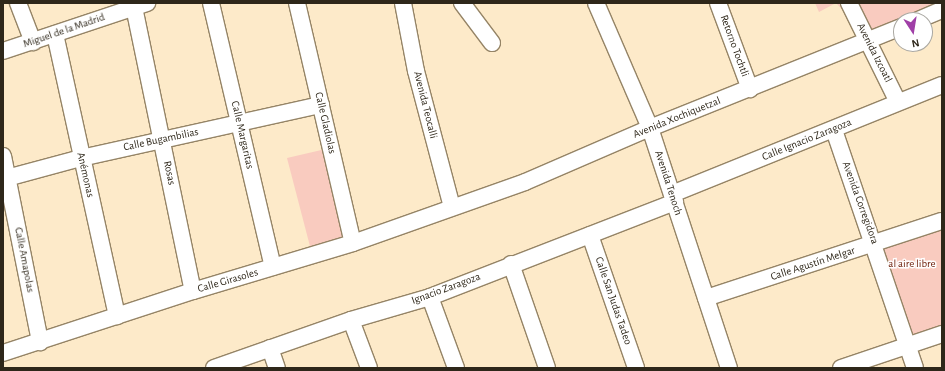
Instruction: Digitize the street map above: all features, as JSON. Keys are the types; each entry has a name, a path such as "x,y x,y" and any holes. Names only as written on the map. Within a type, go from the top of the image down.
{"street":[{"path":"18,3 33,42"},
{"name":"Calle Margaritas","path":"211,3 273,267"},
{"name":"Calle Gladiolas","path":"298,3 354,243"},
{"name":"Avenida Teocalli","path":"403,3 416,71 452,207"},
{"path":"462,3 492,43"},
{"name":"Avenida Tenoch","path":"596,3 650,128 729,368"},
{"name":"Retorno Tochtli","path":"718,3 750,89"},
{"name":"Avenida Izcoatl","path":"849,3 898,102"},
{"name":"Miguel de la Madrid","path":"3,51 140,5"},
{"name":"Rosas","path":"140,5 162,140 193,291"},
{"name":"Avenida Xochiquetzal","path":"452,207 525,182 650,128 893,30"},
{"name":"Anémonas","path":"55,34 81,158 117,316"},
{"name":"Calle Ignacio Zaragoza","path":"673,198 898,102 942,85"},
{"name":"Calle Bugambilias","path":"5,179 81,158 321,105"},
{"name":"Avenida Corregidora","path":"834,130 875,244 915,368"},
{"name":"Calle Amapolas","path":"3,156 5,179 40,342"},
{"name":"Ignacio Zaragoza","path":"214,368 351,320 430,297 590,234 673,198"},
{"name":"Calle Girasoles","path":"3,353 193,291 354,243 452,207"},
{"name":"Calle Agustín Melgar","path":"706,298 942,221"},
{"name":"Calle San Judas Tadeo","path":"590,234 636,368"},
{"path":"512,264 547,368"},
{"path":"430,297 456,368"},
{"path":"351,320 369,368"},
{"path":"841,368 942,334"},
{"path":"270,348 277,368"}],"green space":[{"path":"815,3 836,3 819,12"},
{"path":"836,3 942,3 928,12 893,12 893,25 870,39"},
{"path":"330,148 352,242 312,254 287,158"},
{"name":"al aire libre","path":"942,221 942,334 907,345 875,244"}]}
